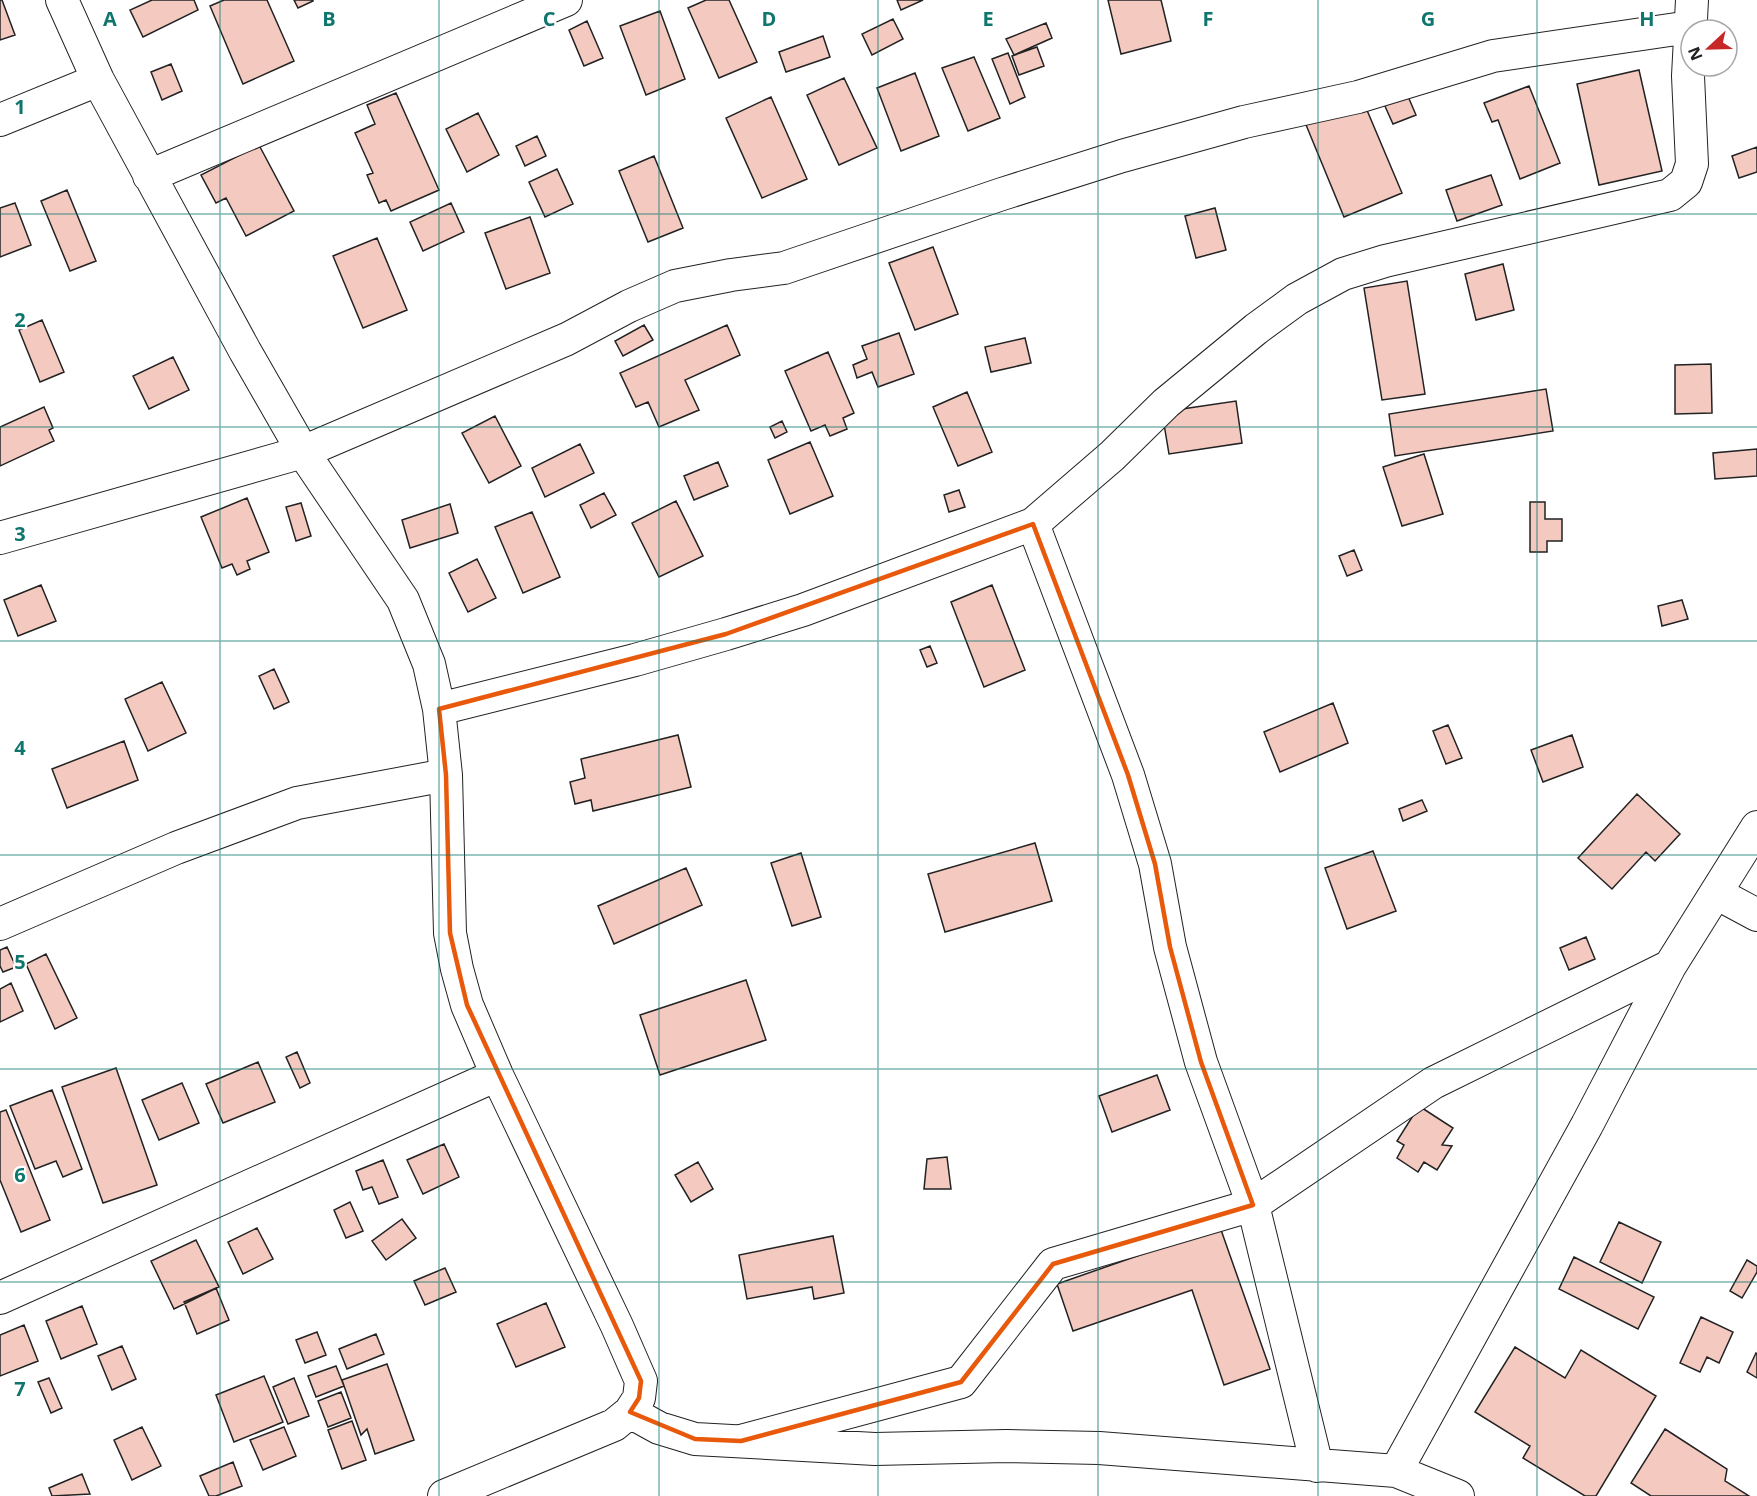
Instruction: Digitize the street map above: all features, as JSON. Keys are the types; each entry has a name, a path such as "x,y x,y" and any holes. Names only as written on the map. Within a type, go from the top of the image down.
{"street":[{"path":"62,0 98,80 149,176 303,452 403,600 429,664 439,709 446,775 450,933 467,1005 497,1075 641,1381 639,1398 630,1412 614,1425 444,1496"},
{"path":"149,176 566,0"},
{"path":"0,538 303,452 567,339 629,306 675,286 784,268 1002,194 1122,156 1244,122 1358,96 1493,56 1691,14 1688,76 1692,164 1686,182 1670,195 1385,261 1343,274 1297,299 1256,329 1166,404 1112,456 1033,524 803,610 726,634 635,660 439,709"},
{"path":"0,120 98,80"},
{"path":"1033,524 1128,775 1155,864 1170,947 1201,1062 1253,1205 1317,1466"},
{"path":"0,924 176,848 297,803 446,775"},
{"path":"1396,1471 1587,1125 1670,966 1757,827"},
{"path":"1716,893 1757,915"},
{"path":"741,1442 961,1382 1053,1264 1253,1205 1433,1083 1670,966"},
{"path":"0,1298 497,1075"},
{"path":"630,1412 659,1428 695,1439 874,1449 1006,1446 1099,1448 1396,1471 1458,1496"}],"highlighted area":[{"path":"1033,524 1128,775 1155,864 1170,947 1201,1062 1253,1205 1053,1264 961,1382 741,1441 695,1439 630,1412 639,1398 641,1381 467,1005 450,933 446,775 439,709 726,634"}],"building":[{"path":"0,0 2,0 15,35 0,40"},
{"path":"152,0 194,0 198,10 143,37 130,10"},
{"path":"224,0 267,0 294,61 243,84 210,6"},
{"path":"294,0 313,0 313,1 298,8"},
{"path":"706,0 729,0 757,62 719,78 688,8"},
{"path":"897,0 923,0 901,10"},
{"path":"1108,0 1161,0 1171,41 1121,54"},
{"path":"660,11 685,79 646,95 620,26"},
{"path":"893,19 903,39 872,55 862,34"},
{"path":"587,21 603,58 584,66 569,30"},
{"path":"1046,23 1052,38 1014,55 1006,39"},
{"path":"823,36 830,57 786,72 779,52"},
{"path":"1037,47 1044,66 1019,75 1012,56"},
{"path":"1008,53 1025,97 1010,104 992,59"},
{"path":"974,57 1000,118 968,131 942,68"},
{"path":"171,64 182,91 162,100 151,72"},
{"path":"1639,70 1662,171 1599,185 1577,84"},
{"path":"915,73 939,136 901,151 877,88"},
{"path":"844,78 877,148 839,165 807,95"},
{"path":"1529,86 1560,163 1520,179 1498,120 1492,122 1484,103"},
{"path":"396,93 439,190 391,211 386,200 379,203 367,175 373,173 355,133 375,124 367,105"},
{"path":"1407,94 1416,115 1393,124 1384,104"},
{"path":"1361,96 1402,193 1344,217 1304,120"},
{"path":"771,97 807,179 762,198 726,118"},
{"path":"478,113 499,155 467,172 446,129"},
{"path":"537,136 546,156 525,166 516,146"},
{"path":"259,145 294,211 246,236 226,198 216,203 201,175"},
{"path":"1757,147 1757,172 1739,178 1732,156"},
{"path":"654,156 683,228 648,242 619,171"},
{"path":"557,169 573,204 545,217 529,182"},
{"path":"1491,175 1502,205 1457,221 1446,190"},
{"path":"67,190 96,261 70,271 41,201"},
{"path":"15,203 31,245 0,257 0,208"},
{"path":"451,203 464,232 423,251 410,222"},
{"path":"1215,208 1226,250 1196,258 1185,216"},
{"path":"530,217 550,273 506,289 485,233"},
{"path":"377,238 407,310 363,328 333,256"},
{"path":"933,247 958,314 915,330 889,263"},
{"path":"1503,264 1514,310 1476,320 1465,274"},
{"path":"1407,281 1425,394 1382,400 1364,288"},
{"path":"42,320 64,372 40,382 19,330"},
{"path":"644,325 653,340 623,356 615,341"},
{"path":"727,325 740,355 685,380 699,410 659,427 648,402 636,407 620,373"},
{"path":"899,333 914,374 878,387 872,372 857,378 853,365 867,359 862,346"},
{"path":"1025,338 1031,363 991,372 985,347"},
{"path":"828,352 854,413 843,418 847,429 830,436 825,425 811,431 785,371"},
{"path":"173,357 189,390 149,409 133,376"},
{"path":"1711,364 1712,413 1675,414 1675,365"},
{"path":"1546,389 1553,431 1395,456 1389,414"},
{"path":"967,392 992,452 958,466 933,407"},
{"path":"1236,401 1242,443 1169,454 1162,412"},
{"path":"44,407 53,428 49,430 54,441 0,466 0,427"},
{"path":"495,416 521,466 489,483 462,433"},
{"path":"782,421 787,432 775,438 770,427"},
{"path":"810,442 833,496 790,514 768,460"},
{"path":"580,444 594,473 545,497 532,468"},
{"path":"1757,449 1757,476 1715,479 1713,453"},
{"path":"1424,454 1443,514 1402,526 1383,467"},
{"path":"718,462 728,486 694,500 684,476"},
{"path":"959,490 965,507 949,512 944,495"},
{"path":"604,493 616,515 591,528 580,505"},
{"path":"247,498 269,552 247,561 250,569 237,575 232,564 222,568 201,517"},
{"path":"676,501 703,556 659,577 632,523"},
{"path":"1530,502 1545,502 1545,519 1562,519 1562,541 1547,541 1547,552 1530,552"},
{"path":"301,503 311,536 296,541 286,507"},
{"path":"450,504 458,533 410,548 402,520"},
{"path":"532,512 560,577 523,593 495,527"},
{"path":"1354,550 1362,570 1347,576 1339,556"},
{"path":"477,559 496,598 468,612 449,573"},
{"path":"41,585 56,621 18,636 4,600"},
{"path":"992,585 1025,670 984,687 951,602"},
{"path":"1682,600 1688,619 1662,626 1658,606"},
{"path":"930,646 937,663 927,667 920,650"},
{"path":"274,669 289,702 274,709 259,676"},
{"path":"162,682 186,733 148,751 125,699"},
{"path":"1333,703 1348,743 1280,772 1264,732"},
{"path":"1448,725 1462,758 1446,764 1433,731"},
{"path":"678,735 691,787 593,811 591,800 575,804 570,782 585,778 581,759"},
{"path":"1572,735 1583,767 1543,782 1531,750"},
{"path":"124,741 138,780 67,808 52,769"},
{"path":"1637,794 1680,834 1655,861 1646,852 1612,889 1578,858"},
{"path":"1422,800 1427,811 1403,821 1399,809"},
{"path":"1035,843 1052,901 945,932 928,874"},
{"path":"1373,851 1396,911 1347,929 1325,868"},
{"path":"801,853 821,917 792,926 771,863"},
{"path":"686,868 702,905 614,944 598,906"},
{"path":"1586,937 1595,959 1569,970 1560,948"},
{"path":"7,947 16,967 3,972 0,966 0,950"},
{"path":"46,954 77,1018 55,1029 26,964"},
{"path":"746,980 766,1040 660,1075 640,1015"},
{"path":"11,983 23,1011 0,1022 0,989"},
{"path":"297,1052 310,1083 300,1088 286,1057"},
{"path":"258,1062 275,1102 223,1123 206,1084"},
{"path":"116,1068 157,1185 103,1203 62,1087"},
{"path":"1157,1075 1170,1110 1112,1132 1099,1096"},
{"path":"182,1083 199,1123 159,1140 142,1100"},
{"path":"52,1090 82,1169 63,1177 56,1161 35,1169 10,1106"},
{"path":"1419,1106 1453,1128 1442,1145 1452,1146 1437,1170 1424,1162 1418,1172 1397,1158 1404,1145 1397,1141"},
{"path":"6,1110 50,1220 21,1232 0,1180 0,1112"},
{"path":"444,1144 459,1177 423,1194 407,1160"},
{"path":"947,1157 951,1189 924,1189 927,1159"},
{"path":"383,1160 398,1197 379,1204 372,1187 363,1190 356,1171"},
{"path":"698,1162 713,1189 691,1202 675,1175"},
{"path":"350,1202 363,1231 346,1238 334,1210"},
{"path":"402,1219 416,1238 386,1260 372,1241"},
{"path":"1619,1222 1661,1242 1642,1283 1600,1262"},
{"path":"1220,1227 1270,1369 1224,1385 1192,1290 1073,1331 1057,1284"},
{"path":"257,1228 273,1259 243,1274 228,1242"},
{"path":"833,1236 844,1293 814,1299 812,1287 747,1299 739,1255"},
{"path":"196,1240 219,1287 174,1309 151,1261"},
{"path":"1574,1257 1654,1297 1638,1329 1559,1289"},
{"path":"1747,1260 1757,1266 1757,1272 1742,1298 1730,1291"},
{"path":"445,1268 456,1292 425,1305 414,1281"},
{"path":"216,1288 229,1320 197,1334 184,1302"},
{"path":"546,1303 565,1347 516,1367 497,1324"},
{"path":"82,1306 97,1344 61,1359 46,1321"},
{"path":"1701,1317 1733,1332 1719,1363 1707,1357 1700,1372 1680,1363"},
{"path":"24,1325 38,1361 0,1376 0,1335"},
{"path":"317,1332 326,1355 305,1363 296,1340"},
{"path":"376,1334 384,1354 347,1369 339,1349"},
{"path":"122,1346 136,1379 112,1390 98,1356"},
{"path":"1515,1347 1565,1378 1581,1350 1656,1396 1596,1496 1585,1496 1523,1458 1530,1446 1475,1412"},
{"path":"1757,1354 1757,1378 1747,1372"},
{"path":"387,1364 414,1440 375,1454 367,1429 361,1435 342,1380"},
{"path":"336,1366 344,1386 316,1397 308,1376"},
{"path":"264,1376 283,1422 234,1442 216,1395"},
{"path":"49,1378 62,1408 51,1413 38,1382"},
{"path":"294,1378 309,1416 288,1424 273,1387"},
{"path":"341,1392 351,1418 328,1427 318,1401"},
{"path":"352,1421 366,1460 342,1469 328,1430"},
{"path":"142,1427 161,1466 132,1480 114,1440"},
{"path":"284,1427 296,1456 263,1470 250,1440"},
{"path":"1665,1429 1727,1469 1725,1481 1749,1496 1651,1496 1631,1483"},
{"path":"233,1462 242,1486 216,1496 209,1496 200,1476"},
{"path":"82,1474 90,1494 52,1496 49,1488"}]}
